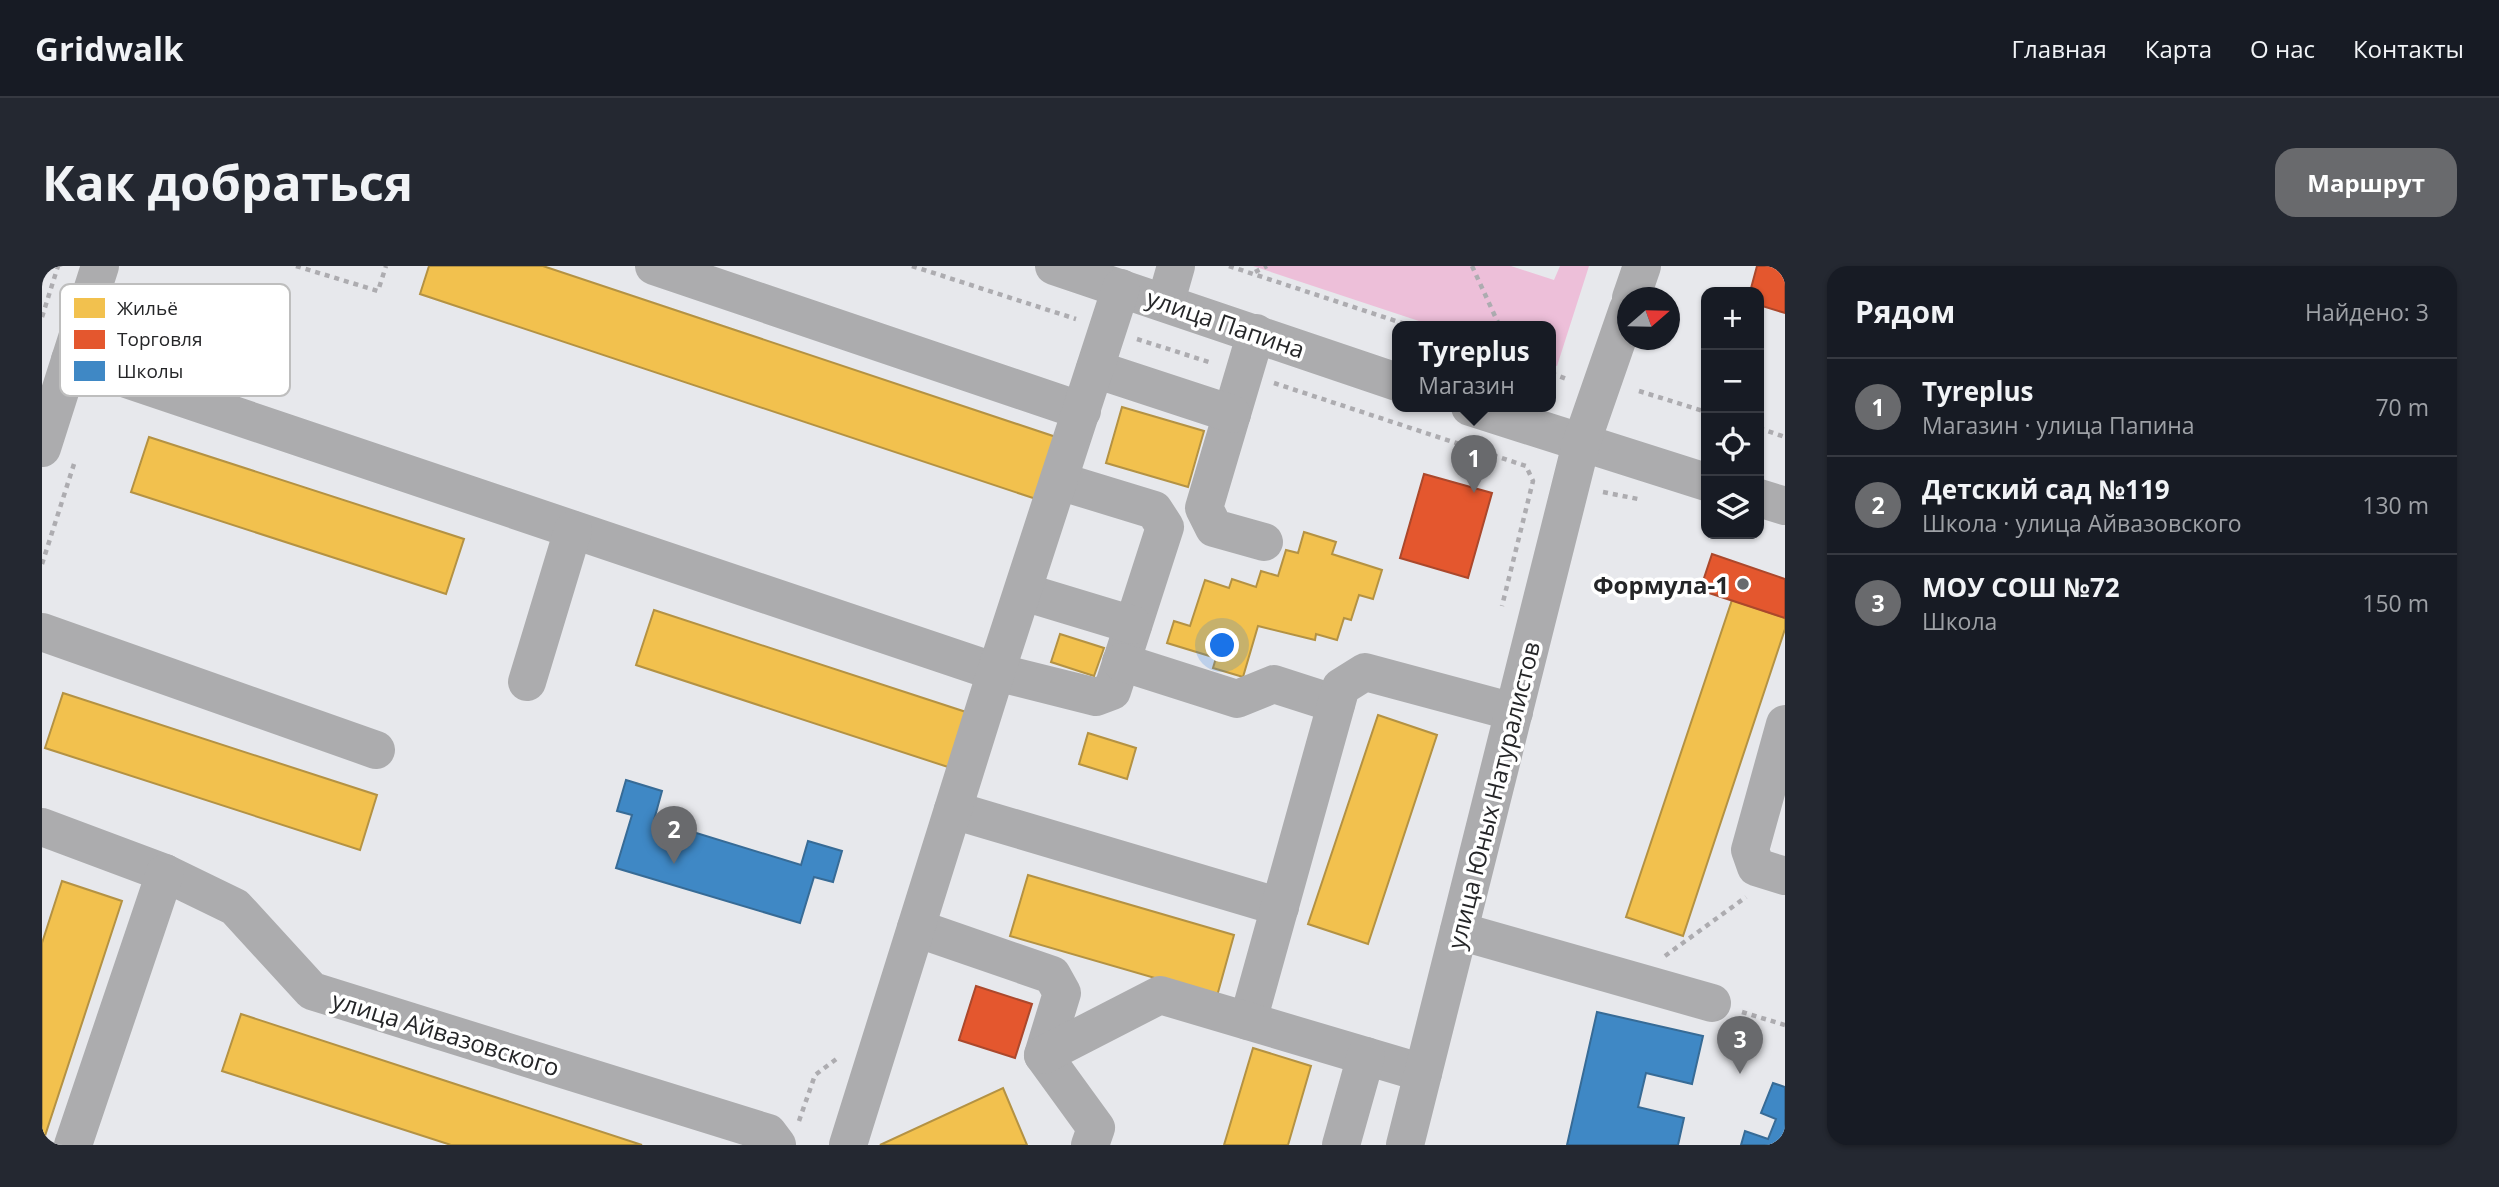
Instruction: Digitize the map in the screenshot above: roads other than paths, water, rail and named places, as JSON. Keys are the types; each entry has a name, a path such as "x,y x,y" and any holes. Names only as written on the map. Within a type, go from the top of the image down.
{"street":[{"path":"94,284 100,266"},
{"path":"654,266 1082,411"},
{"name":"улица Папина","path":"1054,266 1121,288 1171,284 1256,332 1392,380"},
{"path":"1635,287 1642,266"},
{"path":"848,1145 996,672 1121,288"},
{"path":"1256,332 1204,508 1214,528 1264,542"},
{"name":"улица Юных Натуралистов","path":"1405,1145 1581,444 1617,341"},
{"path":"1095,369 1232,414"},
{"path":"42,449 60,392"},
{"path":"177,396 996,672 1096,697 1112,691 1165,527 1154,510 1059,481"},
{"path":"1485,412 1701,480"},
{"path":"1764,500 1785,506"},
{"path":"527,682 573,530"},
{"path":"1024,592 1133,625"},
{"path":"42,632 376,750"},
{"path":"1121,662 1237,699 1274,684 1336,704"},
{"path":"1248,1021 1342,687 1365,672 1514,712"},
{"path":"1782,875 1756,867 1750,850 1785,724"},
{"path":"953,810 1280,907"},
{"name":"улица Айвазовского","path":"42,827 165,873 235,907 312,991 772,1139"},
{"path":"73,1145 165,873"},
{"path":"916,928 1052,975 1062,993 1043,1055"},
{"path":"1459,930 1712,1003"},
{"path":"1043,1055 1160,995 1423,1073"},
{"path":"1043,1055 1096,1128 1090,1145"},
{"path":"1341,1145 1366,1056"}],"place":[{"name":"Tyreplus","path":"1474,493"},
{"name":"Формула-1","path":"1743,584"},
{"name":"Детский сад №119","path":"674,864"},
{"name":"МОУ СОШ №72","path":"1740,1074"}]}
